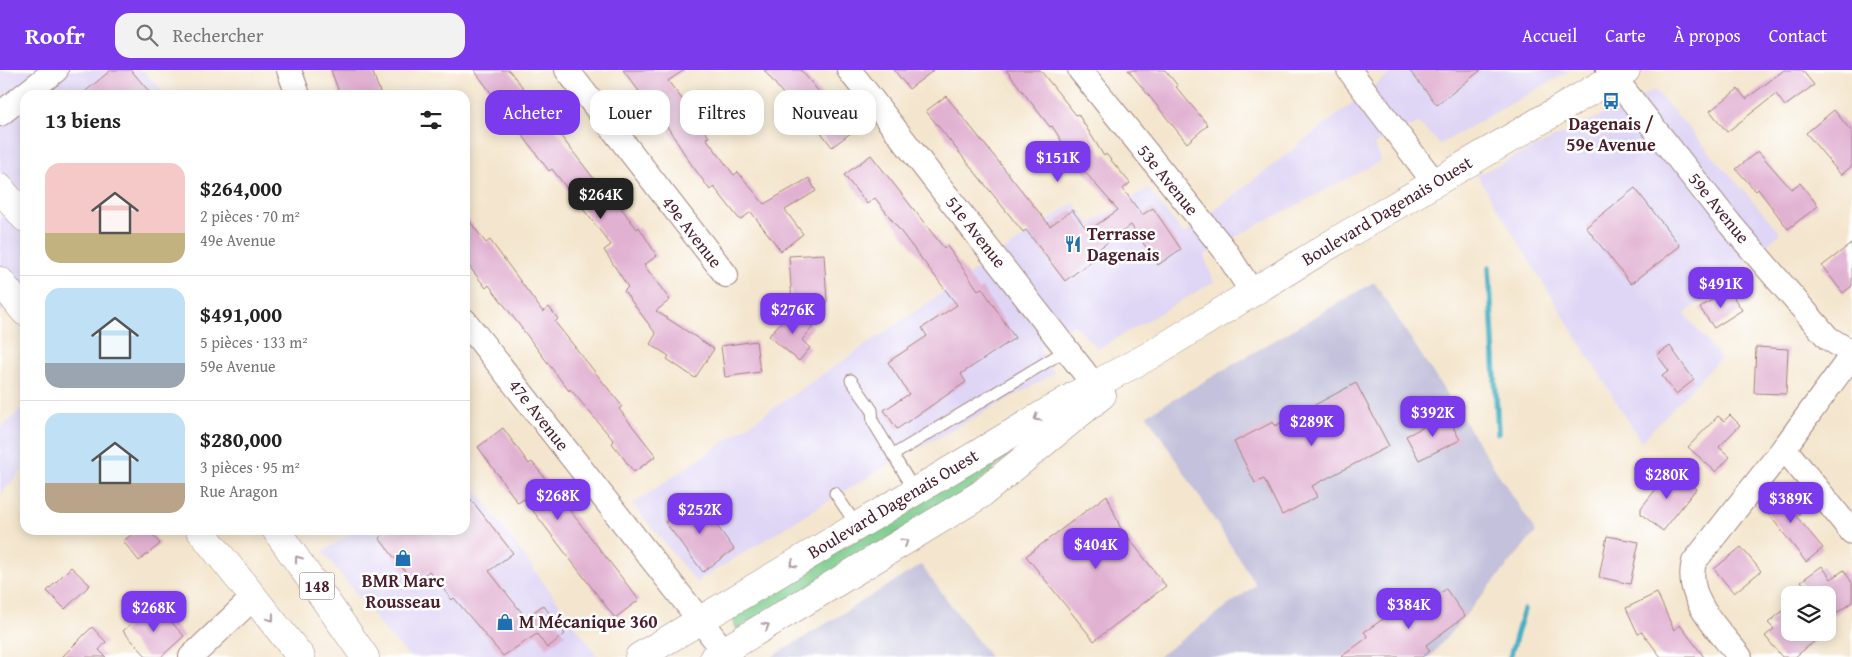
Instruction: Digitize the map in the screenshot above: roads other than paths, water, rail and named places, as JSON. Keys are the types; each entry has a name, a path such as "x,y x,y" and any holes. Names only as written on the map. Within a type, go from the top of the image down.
{"main road":[{"name":"Boulevard Dagenais Ouest","path":"639,657 915,491 1098,390 1252,292 1616,72"},
{"path":"0,188 20,212"},
{"name":"Boulevard Dagenais Ouest","path":"719,654 980,495 1098,390"},
{"path":"204,535 301,657"},
{"name":"148","path":"280,535 366,652"}],"street":[{"path":"31,90 56,70"},
{"path":"289,70 296,90"},
{"name":"49e Avenue","path":"567,70 726,275"},
{"name":"51e Avenue","path":"849,70 1068,349 1098,390"},
{"name":"53e Avenue","path":"1080,70 1224,249 1252,292"},
{"path":"1349,70 1434,182"},
{"name":"59e Avenue","path":"1616,72 1730,224 1828,338 1852,354"},
{"path":"0,114 20,98"},
{"name":"47e Avenue","path":"470,327 700,620 719,654"},
{"path":"1740,657 1706,614 1694,592 1692,573 1694,562 1784,448 1852,354"},
{"path":"1784,448 1852,532"},
{"path":"190,657 254,597"}],"lane":[{"path":"893,455 1068,349"},
{"path":"851,380 872,410 873,422 915,491"},
{"path":"835,493 857,526"}],"waterway":[{"path":"1489,267 1498,433"},
{"path":"1510,657 1524,610"}],"place":[{"name":"Dagenais / 59e Avenue","path":"1611,101"},
{"name":"Terrasse Dagenais","path":"1073,244"},
{"name":"BMR Marc Rousseau","path":"403,558"},
{"name":"M Mécanique 360","path":"505,622"}]}
